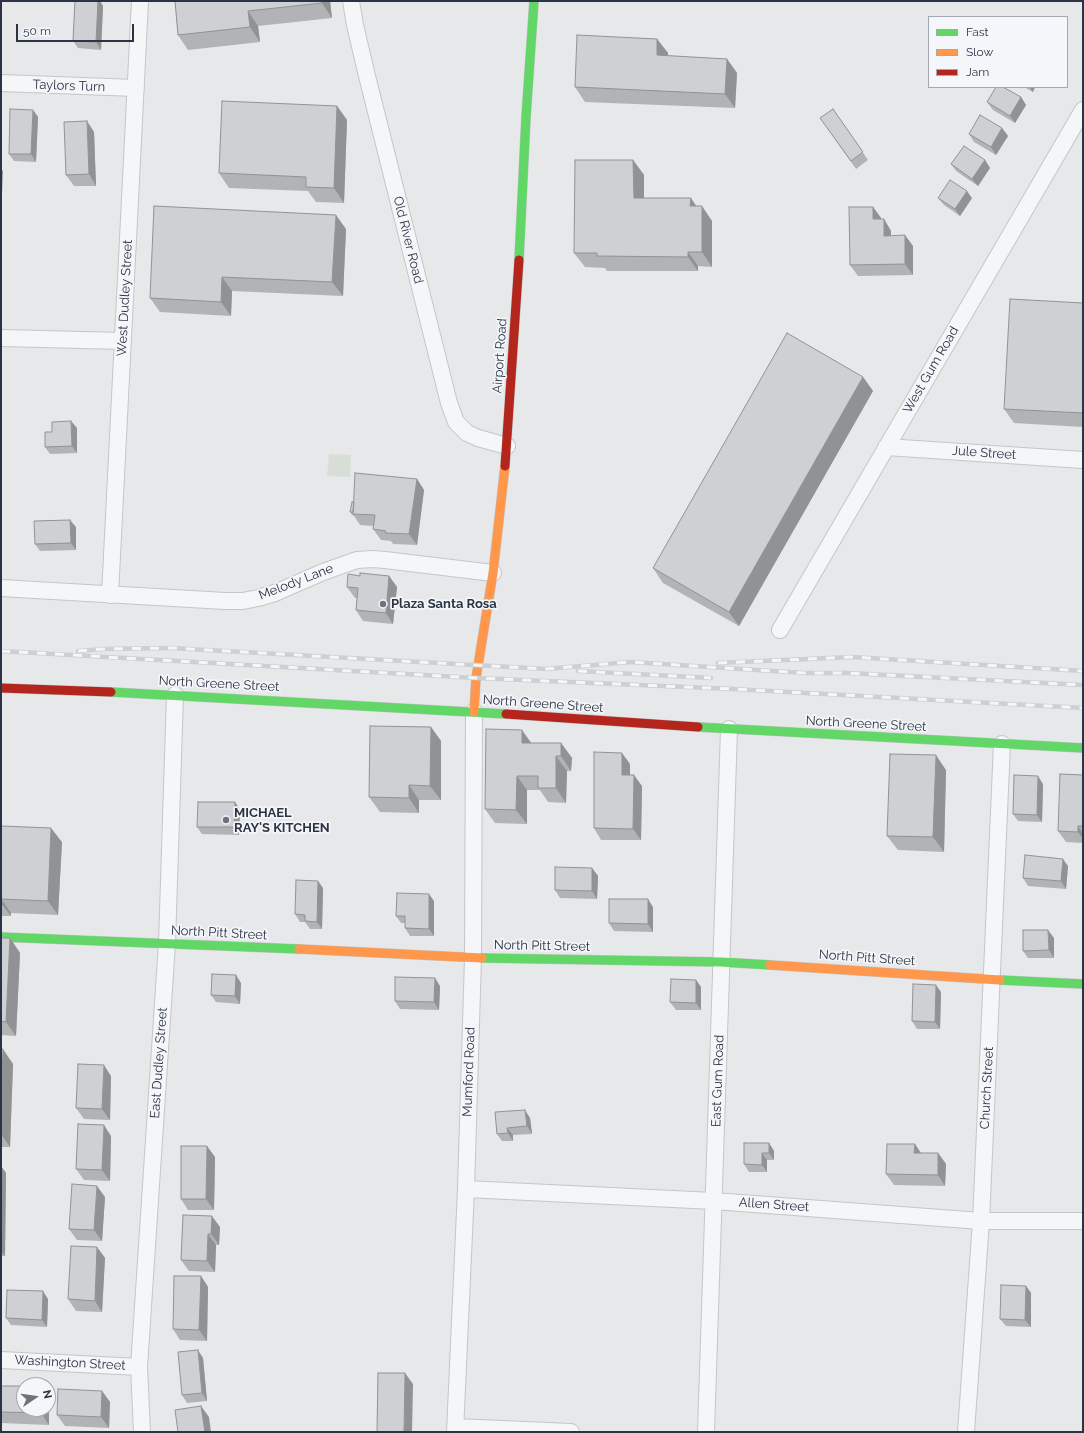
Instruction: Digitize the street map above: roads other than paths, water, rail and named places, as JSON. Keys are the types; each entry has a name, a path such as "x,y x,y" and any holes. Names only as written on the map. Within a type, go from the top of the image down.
{"street":[{"name":"West Dudley Street","path":"110,595 140,1"},
{"name":"Old River Road","path":"351,1 364,62 449,403 456,422 467,433 478,438 507,446"},
{"name":"Airport Road","path":"474,712 477,672 493,573 507,446 534,1"},
{"name":"Taylors Turn","path":"1,83 136,88"},
{"name":"West Gum Road","path":"780,630 1083,110"},
{"path":"1,338 123,340"},
{"name":"Jule Street","path":"886,447 1083,460"},
{"name":"Melody Lane","path":"1,588 243,601 275,593 357,560 373,559 493,573"},
{"name":"North Greene Street","path":"1,688 175,695 474,712 730,729 1083,748"},
{"name":"East Dudley Street","path":"142,1432 139,1367 167,943 175,695"},
{"name":"Mumford Road","path":"456,1429 466,1189 473,958 474,712"},
{"name":"East Gum Road","path":"706,1432 730,729"},
{"name":"Church Street","path":"966,1432 981,1221 1002,744"},
{"name":"North Pitt Street","path":"1,937 167,943 473,958 721,962 992,980 1083,984"},
{"name":"Allen Street","path":"466,1189 714,1201 981,1221 1083,1221"},
{"name":"Washington Street","path":"1,1360 139,1367"},
{"path":"456,1429 571,1432"}],"railway":[{"path":"78,651 171,648 546,669 630,662 805,673 847,673 1083,685"},
{"path":"1,651 476,678 733,689 1083,708"},
{"path":"718,663 852,657 1083,671"},
{"path":"578,671 711,678"}],"place":[{"name":"Plaza Santa Rosa","path":"383,604"},
{"name":"MICHAEL RAY'S KITCHEN","path":"226,820"}]}
